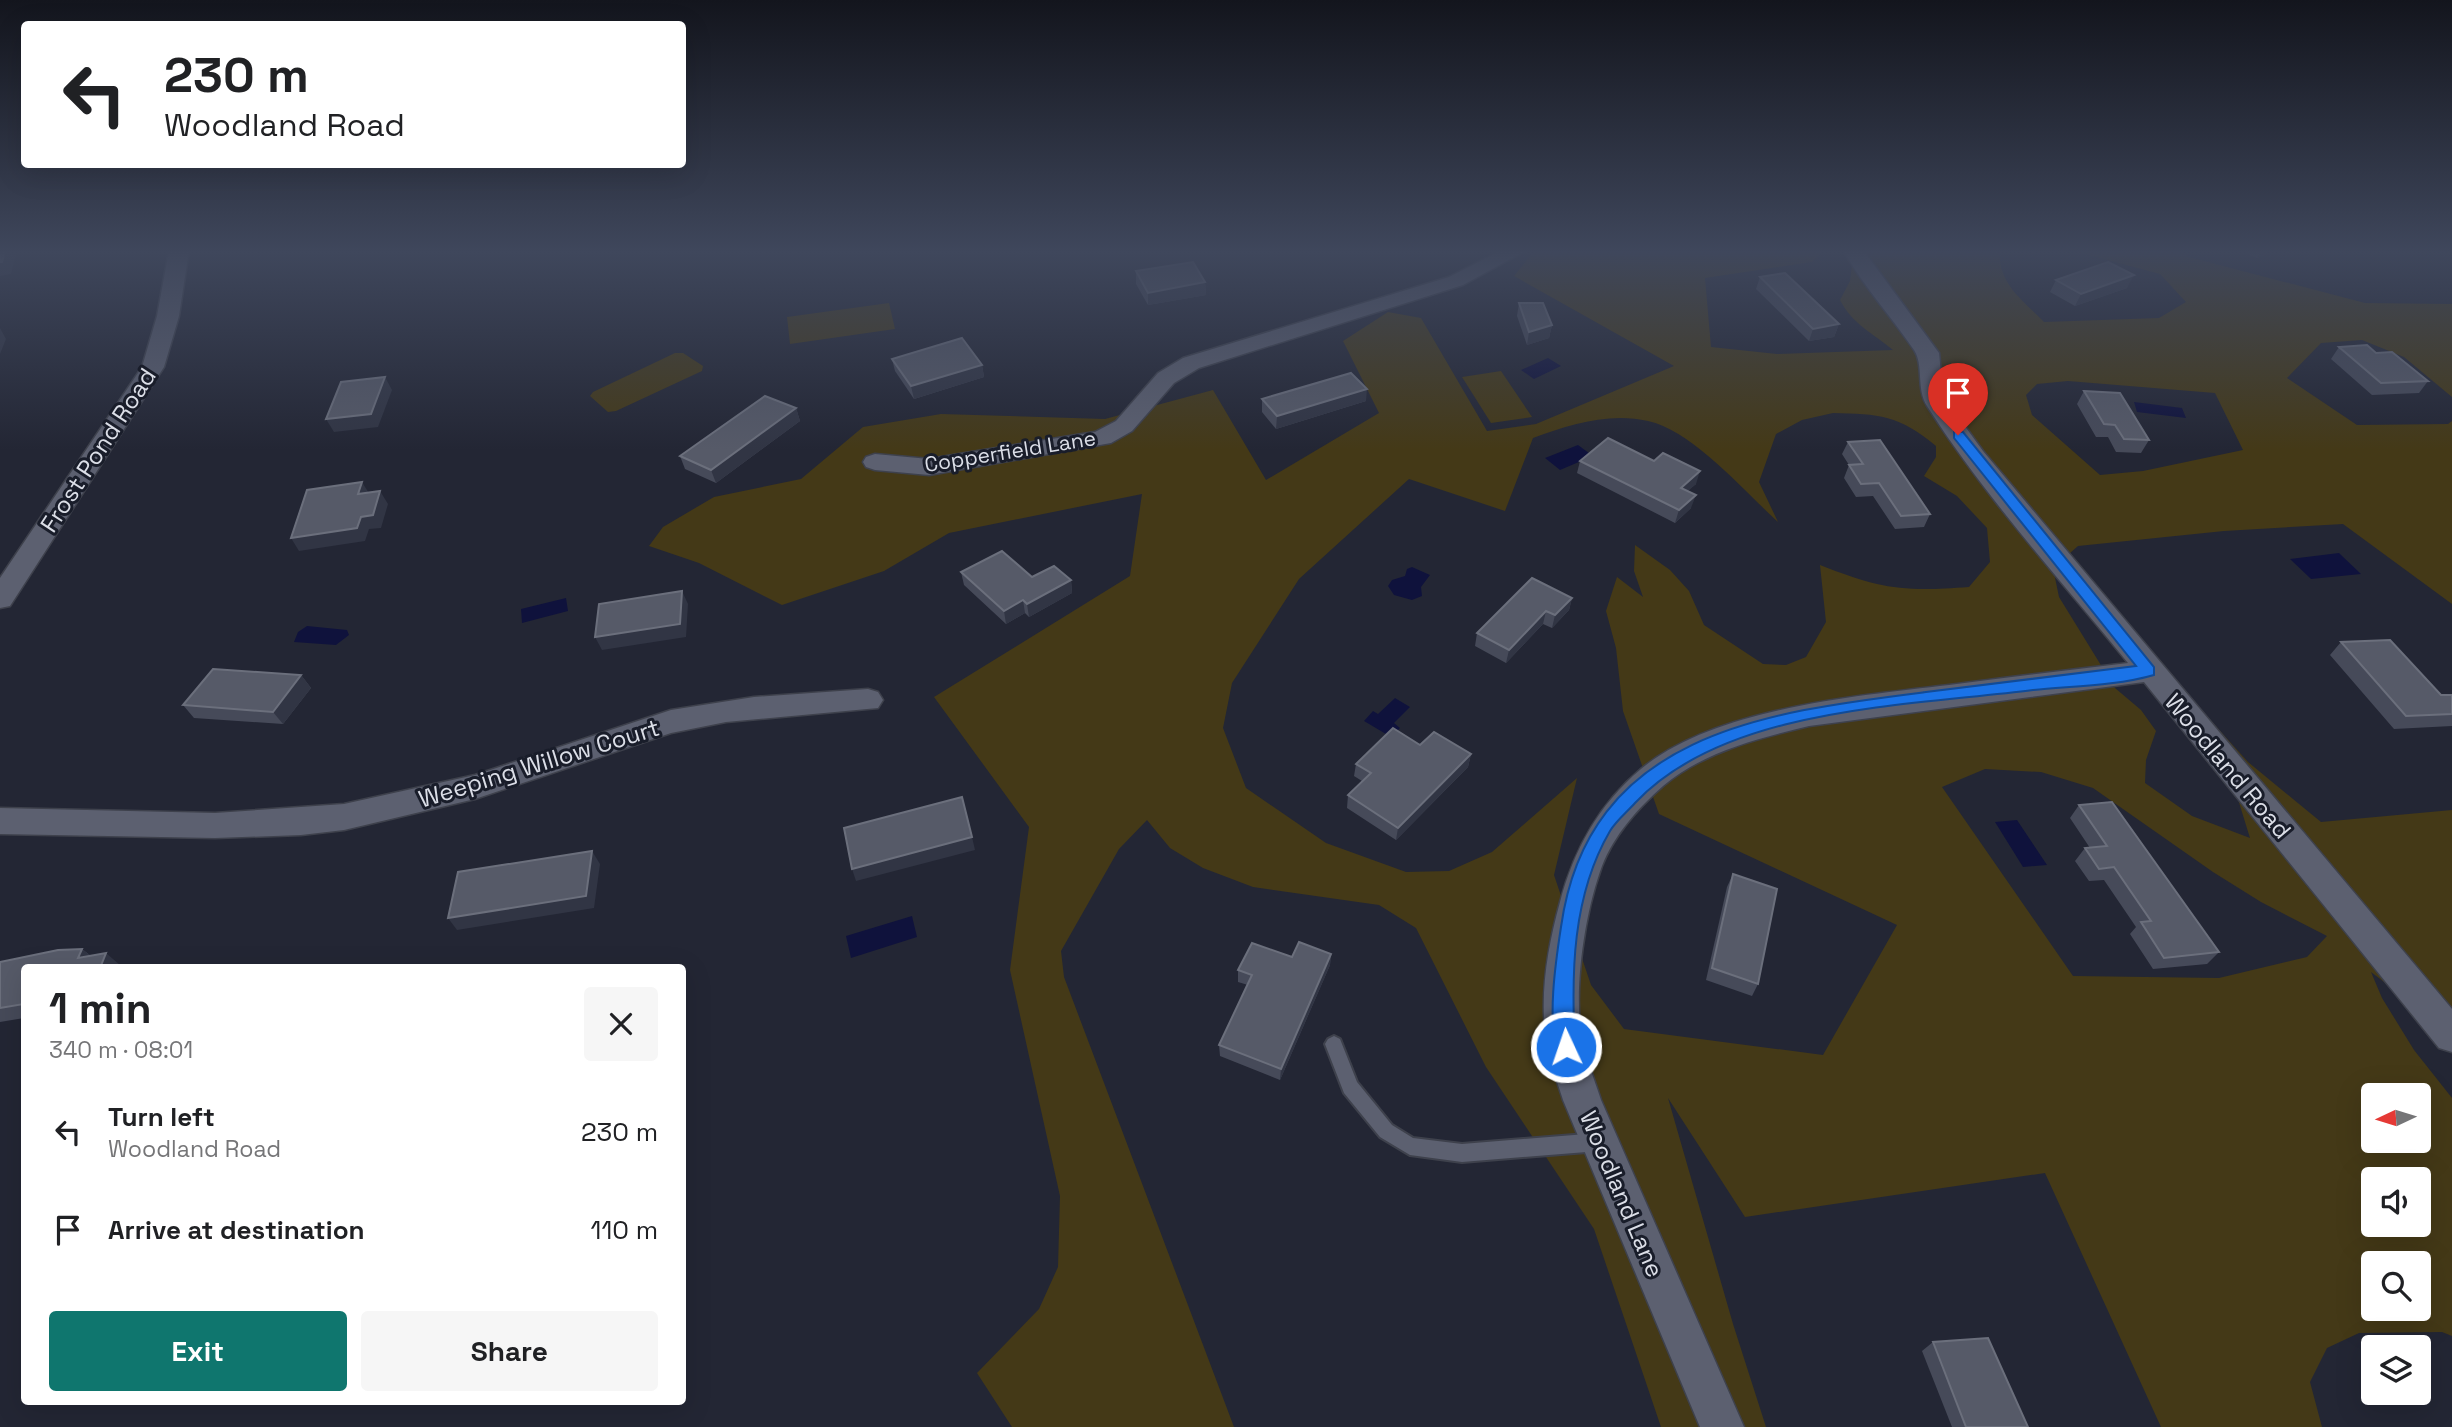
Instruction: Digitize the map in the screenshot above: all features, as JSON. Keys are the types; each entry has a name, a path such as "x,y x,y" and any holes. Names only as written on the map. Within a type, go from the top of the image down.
{"street":[{"name":"Frost Pond Road","path":"0,599 153,368 168,317"},
{"name":"Copperfield Lane","path":"875,462 929,467 1101,438 1124,426 1166,378 1191,363 1341,317"},
{"name":"Woodland Road","path":"1900,317 1928,353 1930,384 1943,414 2148,671 2452,1037"},
{"name":"Woodland Lane","path":"1722,1427 1600,1142 1566,1047 1564,969 1573,907 1582,876 1604,825 1648,778 1707,743 1743,729 1830,710 2148,671"},
{"name":"Weeping Willow Court","path":"0,821 57,820 215,827 342,817 478,787 642,729 688,718 730,710 868,700"}],"lane":[{"path":"1334,1044 1350,1087 1386,1130 1410,1146 1462,1153 1600,1142"}],"shaded area":[{"path":"787,317 892,317 895,329 790,344"},
{"path":"1381,317 1421,318 1487,431 1536,424 1674,366 1586,317 1708,317 1711,347 1777,354 1893,350 1852,317 2039,317 2044,322 2161,317 2452,317 2452,397 2404,357 2362,340 2321,343 2287,378 2357,425 2448,424 2452,421 2452,604 2343,524 2224,531 2078,546 2053,568 2059,597 2115,688 2141,710 2156,731 2146,760 2145,783 2192,816 2250,838 2237,796 2187,694 2248,762 2321,822 2452,810 2452,1034 2371,972 2382,998 2414,1050 2452,1098 2452,1336 2442,1332 2359,1333 2327,1348 2310,1382 2322,1427 2161,1427 2045,1173 1745,1217 1668,1098 1733,1324 1766,1427 1661,1427 1594,1229 1486,1067 1416,928 1379,905 1253,887 1203,868 1170,848 1147,820 1119,849 1061,951 1064,977 1234,1427 1012,1427 977,1373 1039,1309 1058,1267 1060,1196 1010,970 1029,827 934,697 1130,576 1142,494 949,533 884,571 782,605 699,563 649,546 663,527 714,497 801,479 863,427 941,414 1105,419 1213,390 1266,480 1379,413 1343,341","holes":["2068,381 2215,393 2243,450 2143,471 2100,475 2032,415 2026,395 2037,384","1833,413 1888,418 1911,428 1936,446 1936,457 1924,476 1957,496 1987,528 1990,562 1969,587 1893,587 1820,565 1826,622 1806,657 1786,665 1763,664 1704,625 1689,591 1670,570 1635,545 1634,571 1643,597 1617,577 1606,611 1616,648 1623,711 1659,814 1897,925 1823,1055 1624,1029 1591,985 1554,875 1577,778 1492,852 1449,871 1406,872 1326,843 1246,788 1223,728 1232,683 1299,579 1409,479 1505,511 1533,438 1589,421 1633,419 1665,427 1700,449 1778,522 1759,482 1776,434 1802,420","1985,769 2041,772 2093,788 2213,872 2261,902 2327,936 2307,957 2219,978 2073,976 1942,787"]},
{"path":"675,353 683,353 703,366 702,371 616,411 608,412 590,396 593,392"},
{"path":"1548,358 1561,366 1534,379 1521,370"},
{"path":"1501,371 1532,417 1491,423 1462,377"},
{"path":"2134,402 2182,408 2186,418 2137,412"},
{"path":"1578,445 1593,456 1560,470 1545,458"},
{"path":"2339,553 2361,574 2311,579 2290,559"},
{"path":"1412,567 1430,575 1421,587 1422,596 1412,600 1394,595 1388,586 1392,580 1405,576 1407,569"},
{"path":"566,598 568,611 522,623 521,609"},
{"path":"307,626 347,630 349,635 336,645 294,642 298,632"},
{"path":"1395,698 1410,707 1394,723 1400,728 1391,737 1364,721 1373,711 1378,714"},
{"path":"2017,820 2047,865 2023,867 1995,822"},
{"path":"912,916 917,937 851,958 846,936"}],"building":[{"path":"1524,317 1549,317 1552,325 1529,332"},
{"path":"1800,317 1831,317 1839,324 1813,329"},
{"path":"962,338 982,365 911,386 892,359"},
{"path":"2367,345 2376,353 2392,352 2428,381 2381,383 2339,347"},
{"path":"1351,373 1367,389 1277,416 1262,399"},
{"path":"385,377 371,414 326,419 341,382"},
{"path":"2084,391 2120,393 2149,440 2124,439 2115,425 2104,424"},
{"path":"765,396 796,408 711,470 680,456"},
{"path":"1608,438 1654,461 1663,453 1700,471 1681,488 1696,495 1679,510 1580,461"},
{"path":"1880,440 1930,514 1901,516 1879,483 1861,484 1849,465 1863,464 1848,442"},
{"path":"362,482 358,494 380,491 373,515 361,517 357,528 291,538 307,490"},
{"path":"1002,551 1032,577 1054,566 1071,580 1027,604 1023,600 1004,611 961,572"},
{"path":"1532,578 1572,598 1555,615 1546,611 1509,650 1477,633"},
{"path":"682,591 680,624 595,637 599,604"},
{"path":"2390,640 2441,695 2452,695 2452,714 2406,716 2341,642"},
{"path":"213,669 301,675 273,712 183,705"},
{"path":"1393,728 1420,745 1434,732 1471,754 1398,828 1348,795 1371,773 1356,764"},
{"path":"962,797 972,837 852,869 844,828"},
{"path":"2112,802 2219,952 2164,958 2141,922 2151,921 2114,867 2099,869 2085,848 2107,846 2079,805"},
{"path":"592,851 586,896 448,918 458,872"},
{"path":"1733,874 1777,889 1758,984 1712,968"},
{"path":"1299,942 1331,954 1281,1069 1219,1045 1252,975 1238,970 1252,943 1292,957"},
{"path":"82,949 78,958 106,953 102,964 21,964 21,1004 0,1008 0,962 58,950"},
{"path":"1988,1338 2028,1427 1966,1427 1933,1342"}],"route":[{"path":"1566,1047 1562,982 1573,907 1582,876 1604,825 1648,778 1707,743 1743,729 1830,710 2148,671 2112,622 1958,435"}]}
